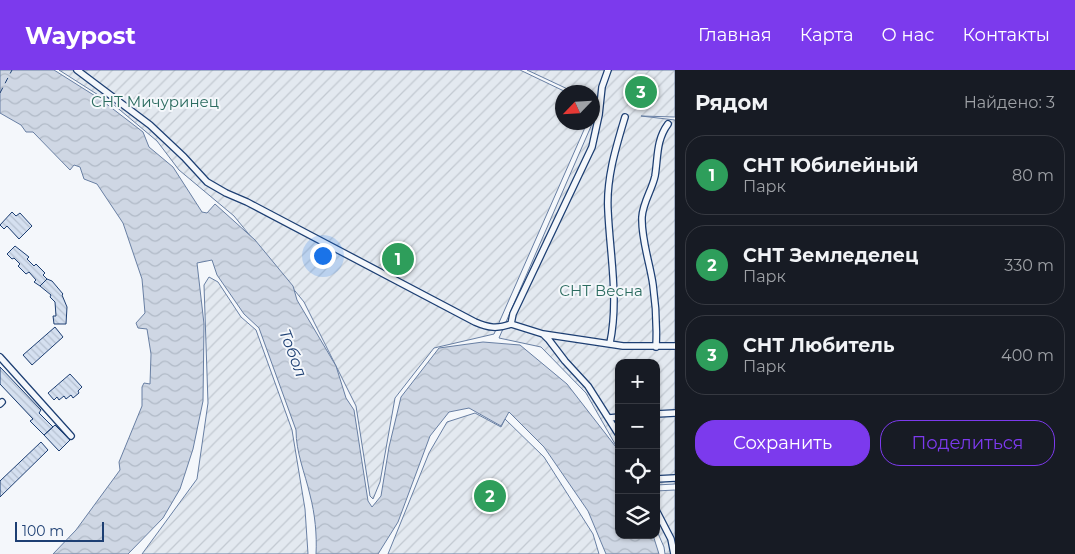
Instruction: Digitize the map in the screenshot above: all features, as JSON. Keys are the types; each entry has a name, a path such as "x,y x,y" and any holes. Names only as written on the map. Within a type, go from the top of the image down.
{"street":[{"path":"77,70 150,125 207,182 264,210 475,322 488,328 503,327 511,324 543,334 623,346 675,346"},
{"path":"511,324 513,314 592,147 599,115 602,87 608,70"},
{"path":"610,343 615,304 608,209 611,174 626,117"},
{"path":"656,347 657,323 653,285 642,216 646,197 654,178 662,132 668,124"},
{"path":"543,334 588,386 615,428"},
{"path":"0,357 70,436"},
{"path":"660,414 675,413"},
{"path":"609,418 615,417"},
{"path":"660,479 675,478"},
{"path":"660,517 673,539 674,554"}],"green space":[{"name":"СНТ Мичуринец","path":"59,70 520,70 555,87 555,130 584,130 494,334 434,348 395,398 380,482 373,499 370,496 356,406 304,302 234,216 179,170 157,141 114,105"},
{"name":"СНТ Весна","path":"527,70 675,70 675,117 641,116 675,120 675,484 660,485 660,359 615,359 615,444 586,393 541,347 499,338 589,130 600,130 600,106 602,101 600,101 600,85 559,85"},
{"path":"209,277 218,282 241,317 256,330 292,430 305,509 308,554 142,554 197,479 208,403 204,285"},
{"path":"475,413 501,427 505,419 544,457 593,534 599,554 388,554 429,453 447,422"},
{"path":"675,490 675,554 665,554 660,538 660,491"}],"water":[{"name":"Тобол","path":"0,70 54,70 100,99 143,132 149,147 173,167 202,212 207,213 215,204 255,240 293,286 297,300 336,366 346,398 354,410 368,501 372,507 381,496 389,447 401,397 439,348 483,342 520,345 567,384 615,446 615,539 654,539 659,554 606,554 588,511 544,447 509,412 501,426 469,408 449,412 430,436 398,522 378,554 316,554 313,510 299,455 296,430 259,328 244,314 217,275 212,260 197,263 204,324 203,401 193,449 180,489 163,518 128,554 53,554 76,530 120,470 119,462 142,406 142,387 144,383 150,384 151,354 147,329 138,328 136,323 145,313 142,279 123,223 97,184 84,179 80,167 74,165 70,170 33,132 26,132 21,125 0,113"}],"building":[{"path":"12,212 16,216 20,213 32,226 19,239 7,226 4,229 0,225"},
{"path":"15,246 29,257 27,259 34,266 36,264 45,273 43,275 47,279 40,286 34,282 36,280 29,272 26,274 18,266 20,264 7,254"},
{"path":"47,279 52,281 63,294 67,307 66,324 54,324 53,316 56,316 55,302 50,297 51,295 40,286"},
{"path":"55,327 63,337 32,365 23,355"},
{"path":"0,367 41,410 39,413 53,427 44,435 30,421 33,419 0,384"},
{"path":"70,374 82,387 78,391 79,393 73,398 71,395 66,399 64,396 59,400 57,397 54,400 48,393"},
{"path":"55,425 70,440 59,451 44,435"},
{"path":"41,442 48,450 0,497 0,481"}],"ferry route":[{"path":"0,93 12,70"}],"place":[{"name":"СНТ Любитель","path":"641,92"},
{"name":"СНТ Юбилейный","path":"398,259"},
{"name":"СНТ Земледелец","path":"490,496"}]}
